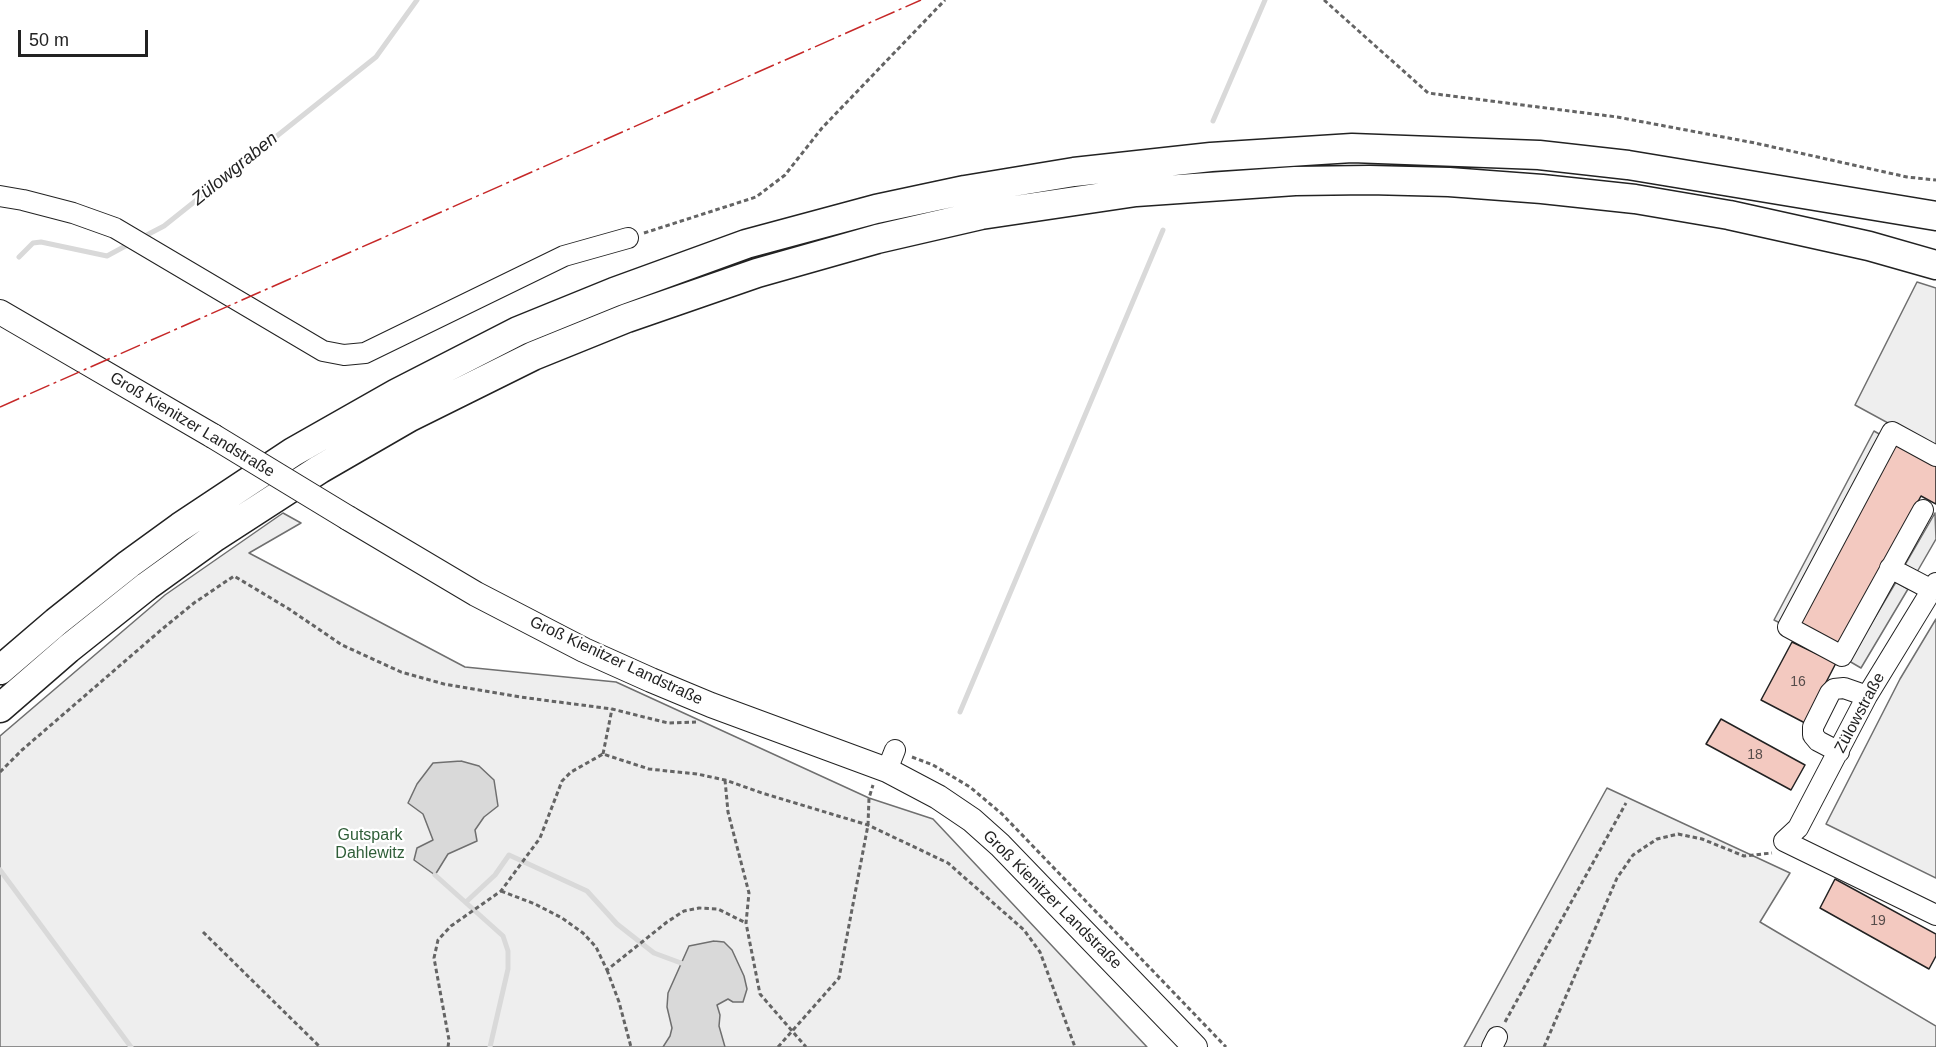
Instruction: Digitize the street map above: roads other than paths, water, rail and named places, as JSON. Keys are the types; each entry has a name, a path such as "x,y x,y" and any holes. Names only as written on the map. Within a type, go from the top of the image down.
{"highway":[{"path":"0,670 120,571 171,533 293,452 386,399 518,331 614,292 746,244 876,209 965,190 1074,172 1211,157 1352,148 1539,155 1628,165 1936,216"},
{"path":"1722,180 1936,236"},
{"path":"0,708 77,642 147,586 205,544 276,496 410,417 532,356 627,318 757,273 877,239 981,216 1136,192 1295,181 1392,181 1542,189 1635,199 1752,220 1869,246 1936,265"}],"main road":[{"name":"Groß Kienitzer Landstraße","path":"0,312 213,436 476,594 530,623 651,680 711,705 887,763 972,820 1000,845 1195,1047"}],"street":[{"path":"0,196 63,211 115,228 323,351 344,355 364,353 564,256 628,238"},
{"path":"1923,510 1842,656 1788,627 1892,432 1936,456"},
{"path":"1890,568 1934,587"},
{"name":"Zülowstraße","path":"1934,587 1867,696 1798,828 1784,841 1936,915"},
{"path":"1839,752 1818,741 1812,735 1813,728 1832,690 1850,689 1867,696"}],"waterway":[{"name":"Zülowgraben","path":"141,238 164,226 376,57 417,0"},
{"path":"1213,121 1265,0"},
{"path":"960,712 1163,230"},
{"name":"Zülowgraben","path":"19,257 33,243 41,242 107,256 131,243"},
{"path":"466,902 495,875 509,855 587,891 617,924 654,953 681,963"},
{"path":"0,870 131,1047"},
{"path":"435,875 503,936 508,951 508,969 490,1047"}],"park label":[{"name":"Gutspark Dahlewitz","path":"370,845"}]}
